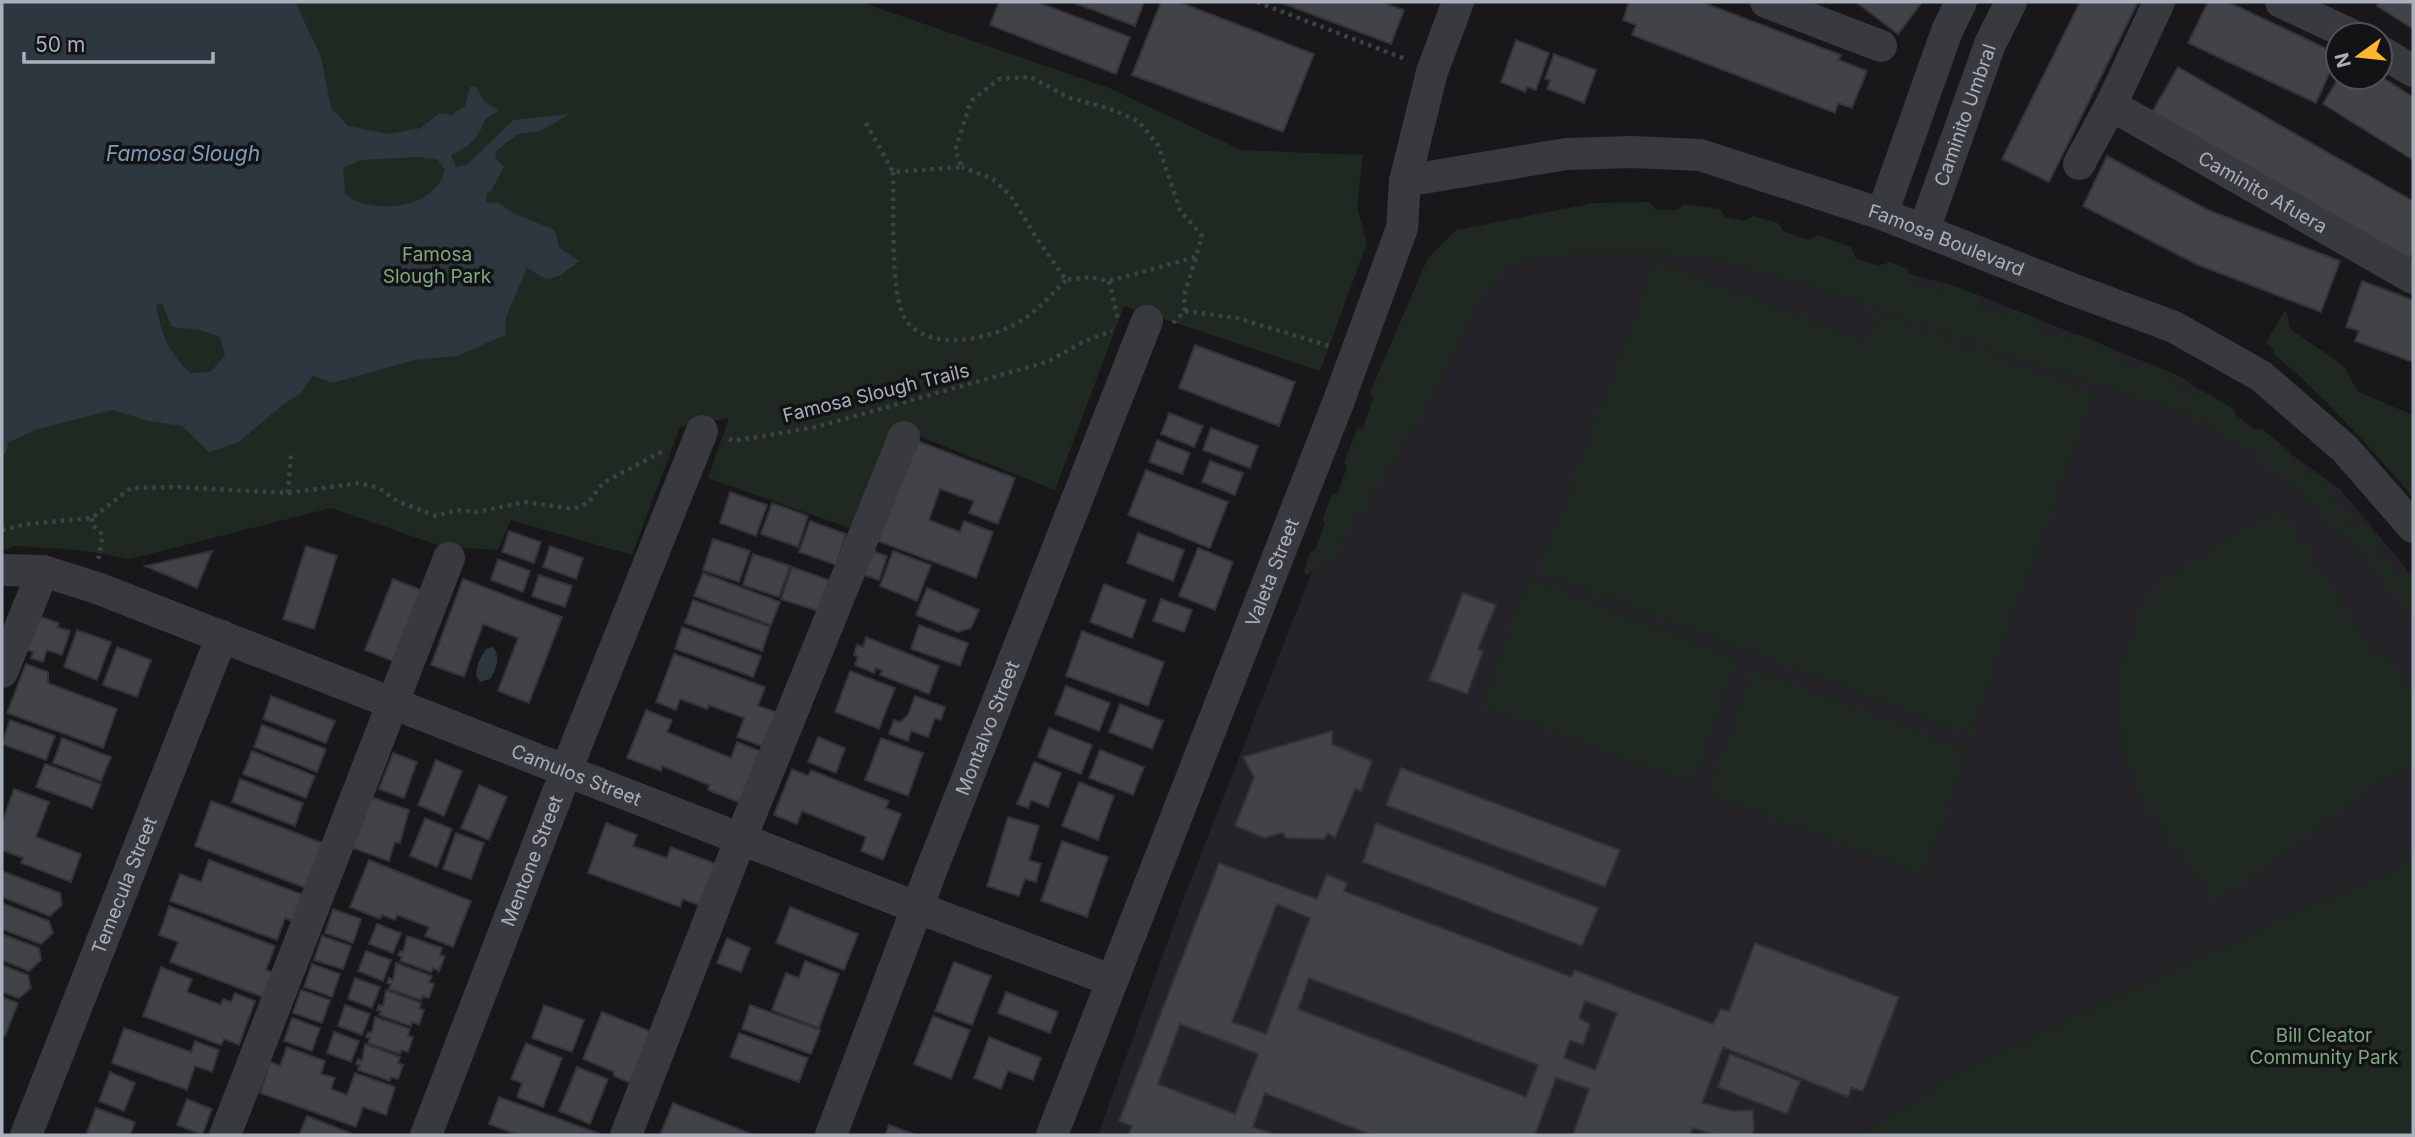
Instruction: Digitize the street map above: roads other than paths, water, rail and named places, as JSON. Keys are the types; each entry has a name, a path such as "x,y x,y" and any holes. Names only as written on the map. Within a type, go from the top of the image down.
{"street":[{"name":"Valeta Street","path":"1052,1135 1352,366 1402,228 1405,181 1432,72 1458,2"},
{"path":"1766,2 1829,12 1881,46"},
{"path":"1882,214 1947,31 1961,2"},
{"name":"Caminito Umbral","path":"1924,230 1990,44 2011,2"},
{"path":"2079,164 2111,105 2159,2"},
{"path":"2281,2 2324,22"},
{"path":"2394,59 2413,71"},
{"name":"Caminito Afuera","path":"2111,105 2413,278"},
{"name":"Famosa Boulevard","path":"1405,181 1566,154 1632,152 1700,155 1882,214 2174,327 2261,376 2345,449 2413,527"},
{"name":"Montalvo Street","path":"831,1135 918,908 1133,325"},
{"name":"Mentone Street","path":"426,1135 702,431"},
{"path":"626,1135 741,838 904,437"},
{"path":"225,1135 449,558"},
{"path":"2,570 43,571 2,672"},
{"name":"Camulos Street","path":"43,571 97,588 918,908 1111,980"},
{"name":"Temecula Street","path":"26,1135 222,636"}],"water":[{"name":"Famosa Slough","path":"2,2 295,2 321,57 331,108 348,126 388,134 421,128 439,113 451,115 465,106 470,87 475,86 485,102 499,110 485,119 480,132 472,141 451,155 456,167 467,165 513,120 570,114 540,131 518,134 497,150 495,158 504,167 491,191 487,193 486,202 499,203 515,214 555,230 559,248 579,261 560,276 546,279 527,268 506,317 505,335 457,356 414,360 332,383 313,375 301,393 281,406 239,442 209,452 182,426 149,421 112,410 35,430 9,442 2,455","holes":["419,157 438,160 445,170 440,181 424,197 401,205 377,206 360,203 345,194 343,168 360,160","162,303 172,327 200,330 220,337 225,356 210,372 191,373 171,350 163,334 156,305"]},
{"path":"493,647 497,655 496,667 490,679 480,682 476,675 478,663 486,649"}],"park label":[{"name":"Famosa Slough Park","path":"437,265"},
{"name":"Bill Cleator Community Park","path":"2324,1046"}]}
